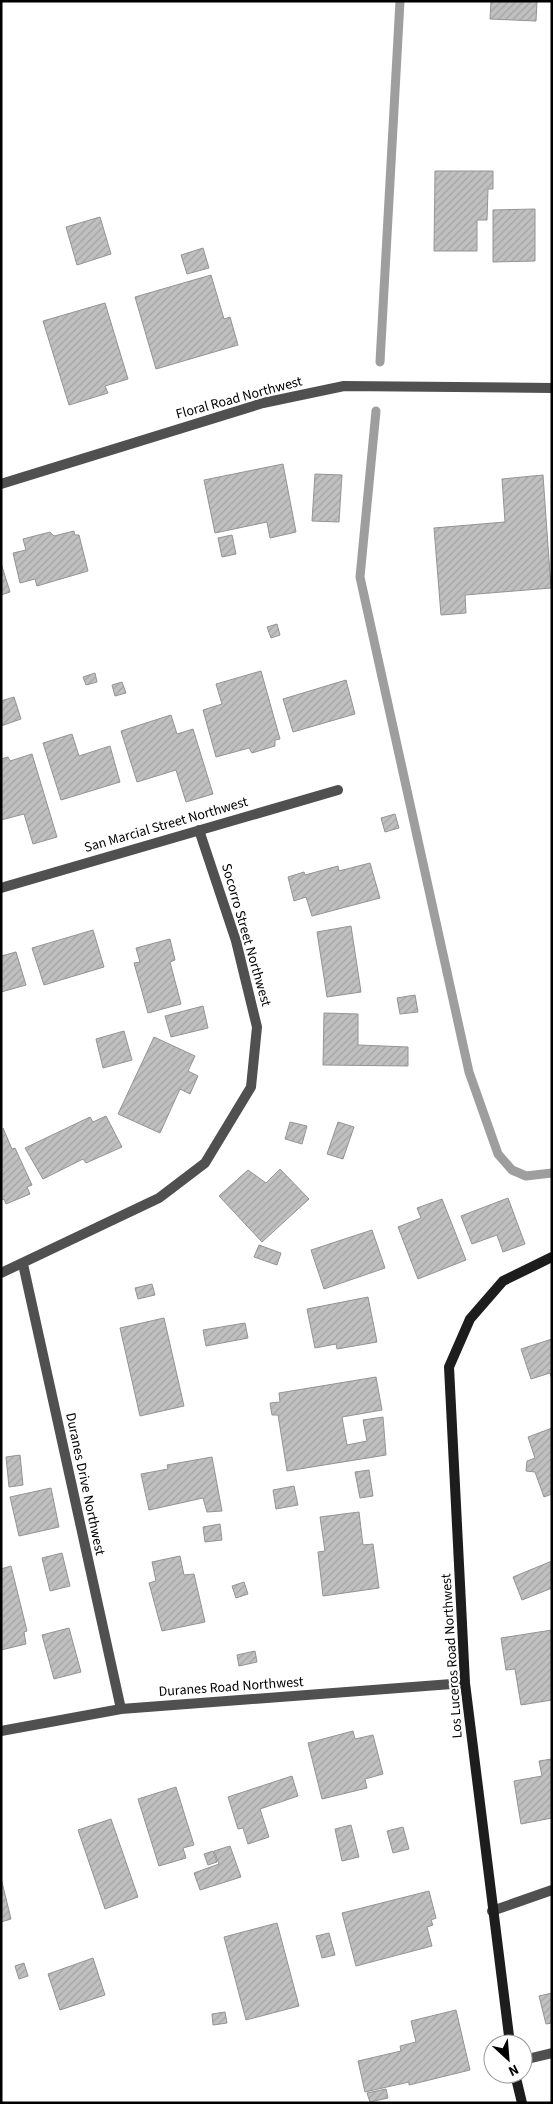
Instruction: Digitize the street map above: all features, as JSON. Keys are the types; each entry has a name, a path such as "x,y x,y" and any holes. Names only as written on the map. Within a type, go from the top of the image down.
{"street":[{"name":"Floral Road Northwest","path":"1,484 263,403 344,386 552,388"},
{"name":"San Marcial Street Northwest","path":"1,888 338,790"},
{"name":"Socorro Street Northwest","path":"1,1272 23,1264 159,1198 205,1164 251,1087 258,1027 236,941 200,830"},
{"name":"Los Luceros Road Northwest","path":"509,2034 465,1683 449,1367 470,1318 503,1281 552,1257"},
{"name":"Duranes Drive Northwest","path":"23,1264 121,1709"},
{"name":"Duranes Road Northwest","path":"1,1731 121,1709 465,1683"},
{"path":"492,1911 552,1890"},
{"path":"533,2058 552,2053"},
{"path":"517,2084 522,2103"}],"building":[{"path":"491,1 537,1 536,21 490,19"},
{"path":"435,171 493,171 493,189 488,189 487,220 477,220 477,251 434,251"},
{"path":"535,209 535,261 493,262 493,210"},
{"path":"100,217 111,254 77,265 66,227"},
{"path":"203,248 209,268 187,274 181,255"},
{"path":"211,275 224,319 230,317 238,345 156,369 135,297"},
{"path":"105,303 128,379 105,386 108,393 69,405 43,321"},
{"path":"283,464 296,532 270,538 267,522 215,533 204,480"},
{"path":"315,474 342,475 339,522 312,521"},
{"path":"543,475 551,588 465,595 466,613 441,615 434,528 505,522 502,479"},
{"path":"74,531 75,535 79,535 88,571 37,586 35,579 20,583 13,553 26,550 23,539 50,532 54,536"},
{"path":"232,535 236,554 222,557 218,538"},
{"path":"1,563 10,592 1,595"},
{"path":"277,624 280,635 271,638 267,627"},
{"path":"261,671 280,739 275,740 275,746 252,753 249,748 216,757 203,710 222,704 216,684"},
{"path":"95,673 97,682 86,685 83,677"},
{"path":"346,680 355,714 293,732 283,699"},
{"path":"122,682 126,693 115,696 112,685"},
{"path":"14,697 21,719 1,726 1,701"},
{"path":"171,715 177,734 193,729 213,794 186,802 176,770 137,782 121,731"},
{"path":"72,734 79,756 110,746 120,782 61,800 43,743"},
{"path":"32,754 57,837 33,844 24,814 1,820 1,759 8,757 10,761"},
{"path":"395,814 399,828 385,832 381,818"},
{"path":"370,863 380,898 312,916 306,897 294,901 288,877 304,872 305,875 338,866 339,871"},
{"path":"351,926 361,992 327,997 317,932"},
{"path":"93,930 104,967 44,985 32,948"},
{"path":"170,939 175,960 170,962 181,1004 148,1013 134,963 140,962 136,948"},
{"path":"16,952 26,985 1,992 1,956"},
{"path":"415,995 418,1012 400,1014 397,998"},
{"path":"203,1006 208,1028 171,1037 165,1016"},
{"path":"324,1013 358,1014 358,1045 408,1047 408,1066 323,1065"},
{"path":"124,1031 132,1060 103,1068 96,1039"},
{"path":"154,1037 195,1056 188,1071 198,1076 190,1094 180,1089 160,1133 118,1114"},
{"path":"106,1116 122,1147 86,1163 83,1159 43,1179 25,1148 90,1117 93,1122"},
{"path":"290,1122 307,1126 302,1144 285,1139"},
{"path":"338,1122 354,1127 343,1159 327,1154"},
{"path":"3,1128 12,1149 15,1148 32,1185 27,1187 30,1194 6,1204 4,1199 1,1200"},
{"path":"280,1169 309,1199 262,1242 219,1196 248,1170 266,1183"},
{"path":"508,1198 525,1244 503,1252 497,1235 472,1244 461,1216"},
{"path":"442,1199 466,1260 418,1279 398,1227 421,1218 417,1208"},
{"path":"372,1230 385,1268 324,1289 311,1250"},
{"path":"259,1245 281,1253 277,1265 254,1257"},
{"path":"152,1284 155,1295 138,1299 135,1288"},
{"path":"368,1297 377,1342 337,1349 336,1344 315,1348 307,1309"},
{"path":"164,1318 184,1406 140,1416 120,1328"},
{"path":"245,1323 248,1338 206,1346 203,1330"},
{"path":"552,1339 552,1380 550,1373 531,1379 521,1349"},
{"path":"376,1377 382,1410 342,1417 347,1445 367,1441 363,1420 383,1417 386,1455 287,1471 278,1415 272,1415 270,1403 280,1402 279,1393"},
{"path":"552,1428 552,1494 544,1497 535,1472 526,1471 527,1461 535,1458 528,1437"},
{"path":"20,1455 23,1485 9,1487 6,1457"},
{"path":"212,1457 222,1511 207,1512 203,1498 149,1510 141,1474 168,1469 167,1465"},
{"path":"369,1470 373,1496 360,1498 355,1472"},
{"path":"294,1486 298,1505 276,1509 273,1490"},
{"path":"51,1488 59,1527 19,1536 10,1497"},
{"path":"359,1512 363,1545 373,1544 379,1588 323,1596 318,1552 325,1551 320,1517"},
{"path":"220,1524 222,1540 205,1542 203,1527"},
{"path":"62,1553 70,1586 50,1591 42,1558"},
{"path":"180,1556 184,1575 194,1574 205,1622 162,1631 149,1583 156,1581 152,1562"},
{"path":"552,1561 552,1588 522,1600 513,1577"},
{"path":"11,1566 27,1631 24,1632 26,1644 1,1650 1,1569"},
{"path":"244,1582 248,1594 236,1598 232,1586"},
{"path":"69,1628 81,1672 54,1679 42,1635"},
{"path":"552,1630 552,1700 521,1705 515,1669 506,1670 501,1638"},
{"path":"255,1651 257,1662 239,1666 237,1655"},
{"path":"353,1731 355,1739 373,1735 383,1774 365,1779 367,1788 322,1799 308,1743"},
{"path":"552,1759 552,1818 521,1824 514,1781 542,1776 539,1761"},
{"path":"292,1776 298,1796 260,1809 269,1837 248,1844 243,1828 238,1829 228,1797"},
{"path":"176,1787 194,1845 183,1848 186,1858 159,1866 138,1799"},
{"path":"111,1819 138,1897 105,1909 78,1830"},
{"path":"351,1825 359,1857 342,1861 335,1829"},
{"path":"403,1827 409,1849 393,1853 387,1831"},
{"path":"230,1846 241,1877 200,1890 194,1873 219,1864 214,1851"},
{"path":"213,1851 217,1862 208,1865 204,1854"},
{"path":"1,1878 11,1919 1,1922"},
{"path":"429,1891 436,1918 431,1920 433,1925 427,1927 432,1946 356,1966 342,1913"},
{"path":"277,1923 299,2006 246,2020 224,1937"},
{"path":"329,1933 335,1955 322,1958 316,1936"},
{"path":"93,1958 105,1995 60,2010 48,1974"},
{"path":"24,1963 28,1976 19,1979 15,1966"},
{"path":"552,1993 552,2023 546,2024 539,1996"},
{"path":"456,2010 470,2070 409,2085 409,2082 365,2092 358,2061 401,2051 400,2046 416,2042 411,2021"},
{"path":"225,2012 227,2023 213,2025 212,2014"},
{"path":"386,2089 388,2098 370,2102 367,2093"}],"waterway":[{"path":"380,362 400,1"},
{"path":"376,411 360,577 469,1072 498,1154 512,1170 526,1176 552,1173"}]}
